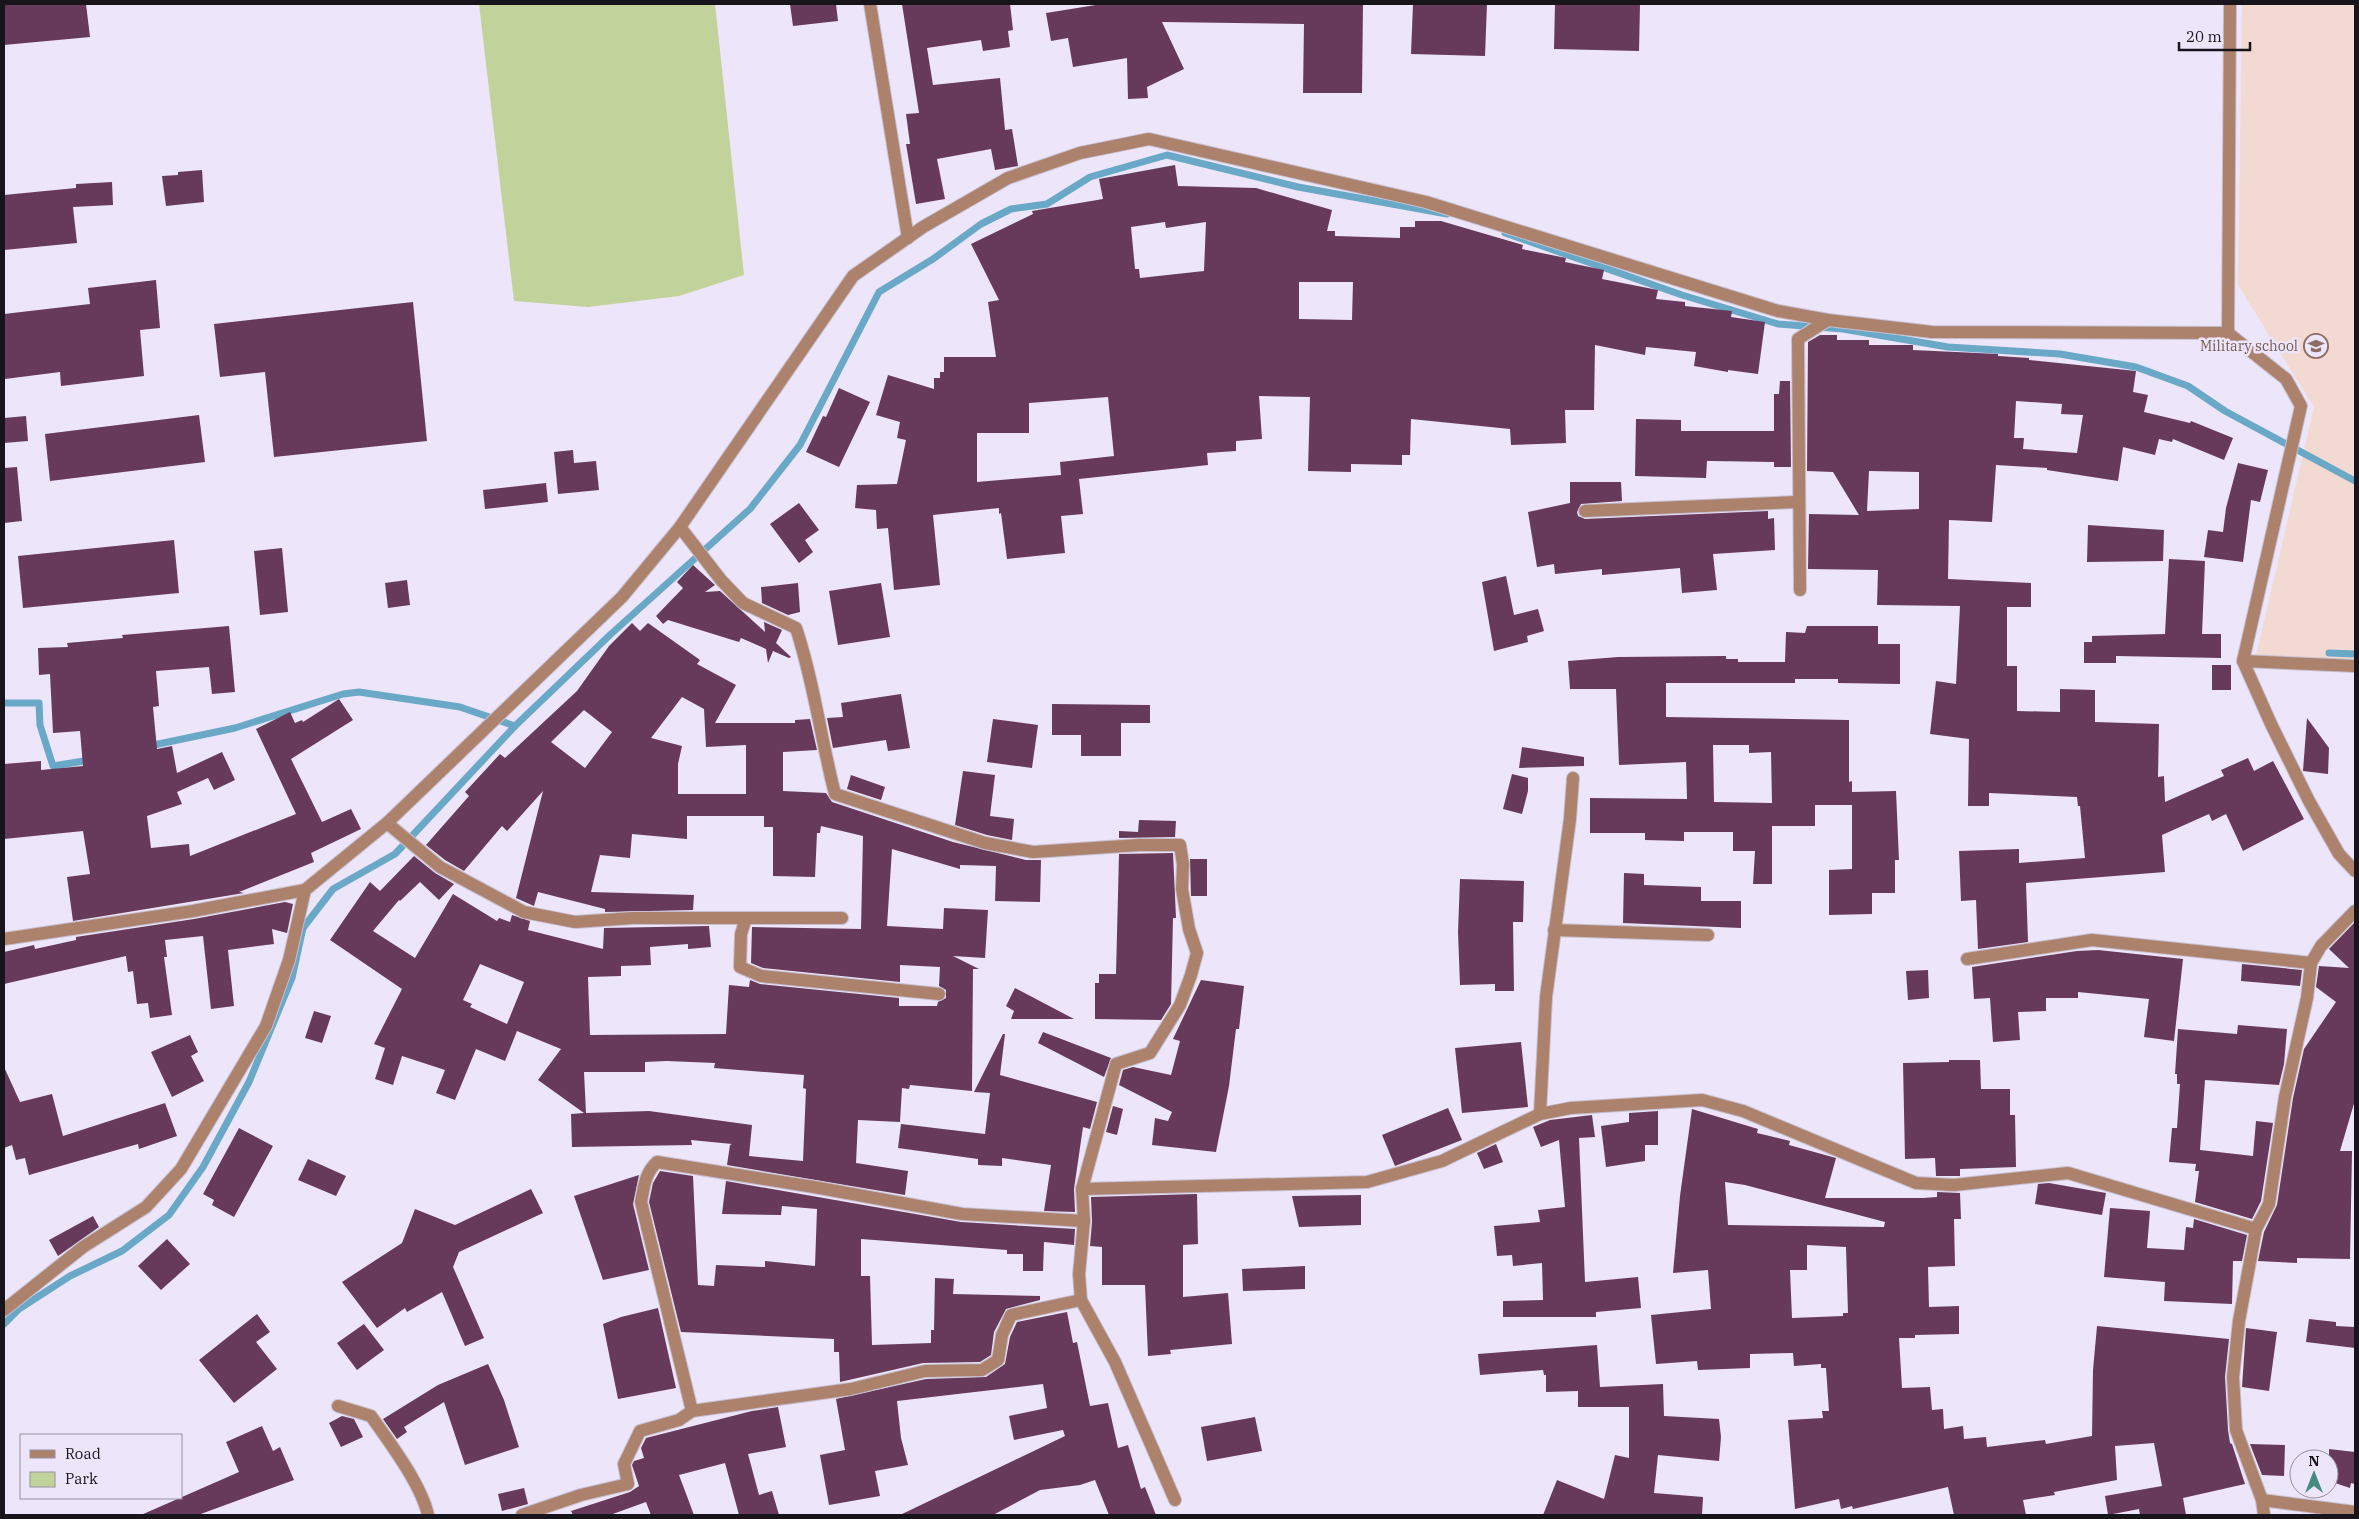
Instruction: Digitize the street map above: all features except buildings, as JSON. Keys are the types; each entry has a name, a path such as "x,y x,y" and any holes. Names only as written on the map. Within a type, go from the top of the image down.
{"street":[{"path":"870,4 908,238"},
{"path":"2228,333 2230,4"},
{"path":"4,939 193,911 305,890 387,824 622,597 680,527 853,276 908,238 1008,178 1080,153 1149,139 1426,202 1778,311 1828,320 1932,332 2228,333 2286,379 2301,406 2285,484 2243,661 2271,724 2309,801 2340,854 2355,871"},
{"path":"1800,590 1798,339 1828,320"},
{"path":"1585,511 1798,502"},
{"path":"680,527 721,580 743,603 796,628 804,654 822,745 835,794 985,843 1033,852 1138,845 1180,845 1183,864 1182,889 1189,929 1197,952 1192,975 1180,1005 1150,1052 1116,1064 1082,1189 1084,1221 1079,1274 1081,1300 1115,1362 1175,1500"},
{"path":"2243,661 2355,666"},
{"path":"1540,1114 1546,997 1570,819 1573,778"},
{"path":"387,824 440,867 524,912 576,922 633,918 842,918"},
{"path":"4,1310 84,1248 146,1208 181,1169 266,1026 289,960 305,890"},
{"path":"2264,1515 2262,1500 2236,1430 2233,1377 2239,1321 2256,1230 2269,1204 2285,1097 2307,998 2311,963 2321,946 2355,911"},
{"path":"746,918 741,934 740,967 761,976 938,994"},
{"path":"1554,930 1708,935"},
{"path":"1967,959 2092,940 2311,963"},
{"path":"1082,1189 1366,1182 1442,1161 1540,1114 1571,1108 1702,1100 1743,1111 1916,1183 1954,1185 2068,1173 2256,1230"},
{"path":"692,1411 641,1202 646,1176 657,1162 814,1187 962,1214 1084,1221"},
{"path":"522,1515 581,1495 628,1484 624,1464 640,1432 679,1420 692,1411 850,1389 925,1371 982,1370 998,1360 1002,1335 1011,1315 1081,1300"},
{"path":"338,1406 372,1416 400,1458 426,1506 428,1515"},
{"path":"2262,1500 2355,1512"}],"shaded area":[{"name":"Military school","path":"2242,4 2355,4 2355,660 2256,656 2314,407 2238,285"}],"green space":[{"path":"479,4 715,4 744,275 679,296 588,307 514,301"}],"waterway":[{"path":"4,1324 19,1309 70,1276 122,1251 169,1215 203,1167 249,1082 292,978 303,928 333,889 395,854 515,726 611,634 750,509 800,445 879,292 933,259 981,224 1011,209 1047,204 1090,177 1167,155 1298,187 1447,214"},
{"path":"1505,233 1682,295 1778,324 1843,329 1948,347 2060,354 2136,367 2188,386 2225,411 2355,481"},
{"path":"2329,653 2355,654"},
{"path":"149,746 235,728 343,694 359,692 460,707 515,726"},
{"path":"4,703 39,703 40,725 53,766 90,760"}],"place":[{"name":"Military school","path":"2316,346"}]}
